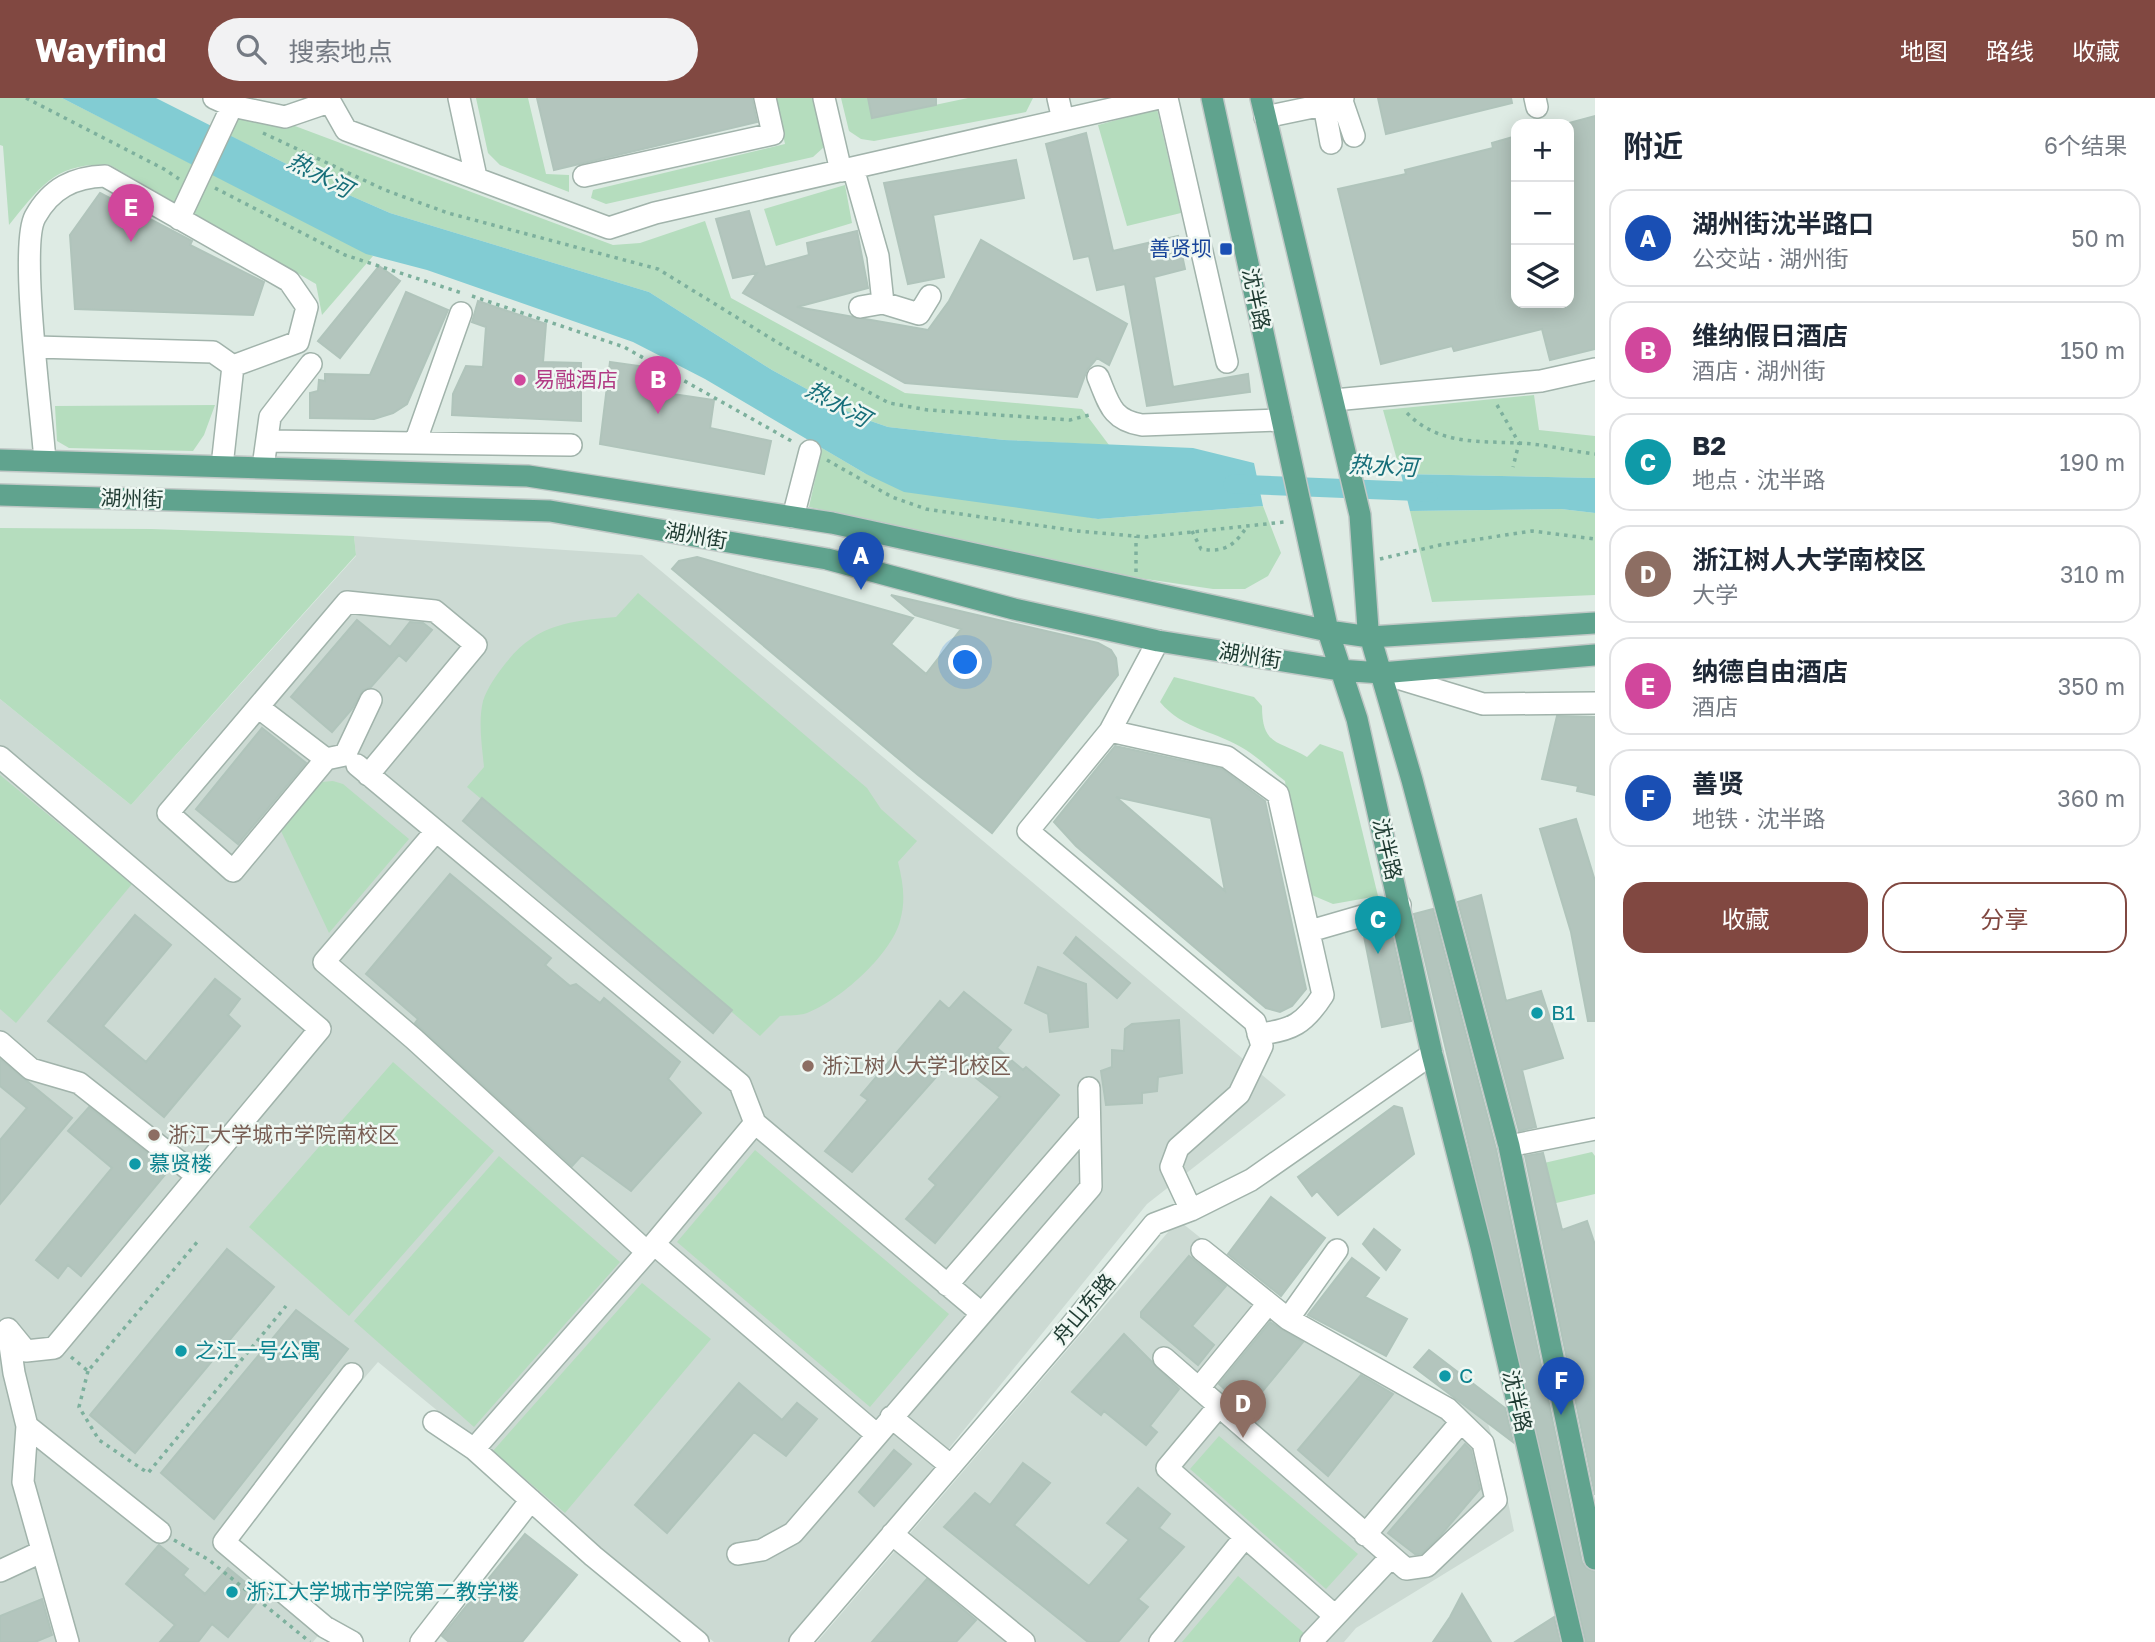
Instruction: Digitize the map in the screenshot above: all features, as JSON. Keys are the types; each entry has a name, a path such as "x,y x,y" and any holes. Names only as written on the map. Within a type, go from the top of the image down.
{"main road":[{"name":"沈半路","path":"1212,98 1328,631 1357,719 1432,1054 1482,1247 1573,1642"},
{"name":"沈半路","path":"1263,108 1360,515 1370,637 1412,780 1509,1146 1594,1550"},
{"name":"湖州街","path":"0,460 528,476 793,517 1328,631 1370,637 1595,623"},
{"name":"湖州街","path":"0,495 550,511 827,559 1014,609 1158,641 1339,670 1381,673 1595,656"}],"street":[{"path":"459,98 476,177"},
{"path":"584,176 773,134 765,98"},
{"path":"824,98 878,256 884,303"},
{"path":"1058,98 1063,120"},
{"path":"180,219 197,185 224,108 285,117 329,100 346,130 609,228 655,213 847,169 958,153 1063,120 1159,98"},
{"path":"1167,98 1227,362"},
{"path":"1263,108 1336,101"},
{"path":"1336,101 1354,136"},
{"path":"1331,143 1336,101"},
{"path":"45,461 28,254 34,218 50,197 80,177 105,176 289,281 307,307 298,342 233,366"},
{"path":"860,307 884,303 919,314 930,296"},
{"path":"415,443 461,313"},
{"path":"36,347 213,352 233,366"},
{"path":"263,467 270,417 311,364"},
{"path":"222,466 233,366"},
{"path":"1334,400 1541,380 1595,369"},
{"path":"1098,377 1112,410 1125,422 1142,425 1282,420"},
{"path":"267,441 571,445"},
{"path":"793,517 810,451"},
{"path":"368,775 476,645 435,611 347,601 168,813 233,871 335,757 371,700"},
{"path":"1158,641 1110,731 1028,831 1255,1023 1262,1046 1240,1094 1178,1148 1174,1158 1171,1167 1191,1210"},
{"path":"1381,673 1483,704 1595,703"},
{"path":"258,707 368,775 740,1084 755,1123 980,1312"},
{"path":"1110,731 1227,757 1278,794 1324,995 1308,1018 1281,1032 1258,1034"},
{"path":"0,757 320,1029 54,1348 26,1351 4,1324"},
{"path":"436,831 324,962 651,1248 876,1434"},
{"path":"1310,931 1400,905"},
{"path":"0,1042 31,1069 79,1083 196,1175"},
{"name":"舟山东路","path":"800,1642 1154,1224 1191,1210 1251,1180 1432,1054"},
{"path":"738,1554 762,1550 793,1533 980,1312 1091,1187 1088,1088"},
{"path":"947,1285 1089,1122"},
{"path":"474,1449 651,1248 755,1123"},
{"path":"1509,1146 1595,1129"},
{"path":"1164,1358 1406,1569 1427,1566 1496,1500 1483,1443 1448,1409 1288,1319 1267,1305 1202,1250"},
{"path":"1288,1319 1337,1250"},
{"path":"1199,1388 1267,1305"},
{"path":"4,1324 27,1426 23,1482 68,1642"},
{"path":"346,1640 325,1627 224,1542 352,1374"},
{"path":"1219,1406 1167,1468 1334,1615"},
{"path":"891,1417 951,1466"},
{"path":"434,1422 474,1449 593,1556 698,1642"},
{"path":"1365,1535 1461,1422"},
{"path":"27,1426 160,1532"},
{"path":"421,1642 531,1500"},
{"path":"892,1534 1022,1641"},
{"path":"1160,1642 1245,1537"},
{"path":"0,1570 41,1552"},
{"path":"1311,1642 1391,1557"}],"path":[{"path":"26,98 164,169 197,185 208,184 345,254 624,347 892,497 926,509 1077,531 1136,536 1302,517"},
{"path":"255,130 385,190 448,213 658,269 785,347 889,403 928,410 1070,420 1112,410"},
{"path":"1478,386 1503,411 1519,443 1513,467"},
{"path":"1389,394 1416,422 1444,436 1488,444 1519,443 1595,454"},
{"path":"1192,531 1201,549 1217,551 1236,544 1248,525"},
{"path":"1364,562 1440,545 1532,531 1595,539"},
{"path":"1135,589 1136,536"},
{"path":"198,1241 88,1371 79,1407 99,1440 148,1473 286,1306"},
{"path":"54,1348 88,1371"},
{"path":"160,1532 209,1560 310,1642"}],"shaded area":[{"name":"浙江树人大学北校区","path":"354,536 642,555 1286,1095 1147,1204 792,1642 714,1642 600,1551 500,1462 378,1362 224,1541 325,1627 313,1642 0,1642 0,699 131,805 356,556"},
{"path":"1182,1223 1288,1308 1429,1389 1483,1407 1501,1468 1514,1531 1356,1628 1344,1642 817,1642 1169,1231"}],"green space":[{"path":"0,98 62,98 373,256 322,315 316,284 110,165 76,168 51,179 9,225 3,146 0,145"},
{"path":"476,98 528,98 546,174 569,175 569,192 500,165 488,153"},
{"path":"775,98 815,98 824,147 813,157 606,204 591,198 593,190 785,144"},
{"path":"841,98 868,98 873,118 968,98 1033,98 1026,112 874,141 861,139 849,131"},
{"path":"1157,109 1181,213 1127,226 1098,125"},
{"path":"238,117 295,126 613,245 640,243 705,221 731,298 905,393 1082,409 1109,445 1004,440 888,427 856,416 772,370 649,292 390,213 342,192 227,134"},
{"path":"845,185 852,223 776,246 764,209"},
{"path":"1534,395 1539,430 1595,436 1595,478 1401,474 1383,410"},
{"path":"215,405 204,435 193,451 69,448 57,441 55,406"},
{"path":"822,448 866,474 1098,519 1263,506 1281,553 1268,576 1245,589 1213,589 1139,578 809,507"},
{"path":"1561,509 1595,513 1595,595 1432,602 1410,511"},
{"path":"0,528 151,529 354,536 356,555 131,805 0,699"},
{"path":"638,593 867,788 881,809 917,841 898,862 903,891 902,913 895,934 875,962 834,998 807,1013 780,1016 760,1036 467,787 484,767 482,709 490,686 505,664 529,640 554,627 583,620 616,617"},
{"path":"1174,677 1254,697 1262,706 1265,729 1269,736 1307,757 1320,744 1343,752 1378,896 1333,904 1307,893 1295,850 1285,781 1246,750 1179,719 1169,711 1160,702"},
{"path":"0,775 132,884 16,1023 0,1009"},
{"path":"322,782 343,784 409,839 329,933 281,831"},
{"path":"393,1062 494,1151 349,1316 249,1227"},
{"path":"755,1150 949,1314 870,1407 677,1242"},
{"path":"1592,1152 1595,1156 1595,1194 1552,1204 1544,1163"},
{"path":"499,1156 620,1262 474,1427 354,1321"},
{"path":"642,1283 711,1339 565,1513 493,1451"},
{"path":"1219,1436 1358,1554 1326,1589 1190,1469"},
{"path":"1238,1576 1305,1634 1298,1642 1182,1642"}],"water":[{"path":"62,98 156,98 342,192 390,213 649,292 772,370 856,416 888,427 1004,440 1193,448 1254,463 1263,506 1098,519 904,492 866,474 705,379 633,342 427,270 366,254"},
{"path":"1401,474 1595,478 1595,513 1561,509 1410,511"}],"building":[{"path":"537,98 752,98 757,122 554,170"},
{"path":"868,98 936,98 936,105 872,118"},
{"path":"1378,98 1511,98 1512,103 1386,134"},
{"path":"1595,116 1595,349 1550,360 1542,329 1454,351 1452,346 1381,364 1338,189 1406,174 1405,170 1493,148 1492,143 1511,137 1511,308 1574,308 1574,122"},
{"path":"1086,133 1113,251 1178,236 1185,269 1154,277 1173,387 1248,374 1250,392 1147,406 1125,284 1097,290 1089,256 1074,259 1046,144"},
{"path":"1016,160 1024,198 933,215 944,277 908,284 884,183"},
{"path":"100,193 192,241 190,245 264,282 253,315 75,309 70,235"},
{"path":"749,211 765,267 809,255 807,243 857,231 868,288 797,307 928,330 949,301 981,240 1127,324 1109,365 1097,358 1087,370 1077,397 905,383 743,293 757,273 733,278 716,219"},
{"path":"379,266 400,281 340,358 318,341"},
{"path":"406,292 448,310 407,404 393,413 374,419 310,418 310,393 318,391 319,380 325,381 325,374 370,375"},
{"name":"易融酒店","path":"478,301 546,324 543,362 581,363 581,421 452,415 453,394 466,366 483,367 486,327 472,322"},
{"path":"610,362 661,369 659,392 714,400 710,428 771,441 764,474 600,444"},
{"path":"697,557 913,618 891,644 926,674 961,629 915,615 891,595 1098,643 1111,650 1116,658 1118,675 992,833 918,775 672,569 679,561"},
{"path":"357,620 390,647 410,622 423,623 432,630 406,661 399,655 371,687 363,690 352,709 332,732 291,697"},
{"path":"1557,716 1595,717 1595,795 1577,791 1578,786 1542,779"},
{"path":"262,728 306,763 238,844 196,809"},
{"path":"1115,746 1222,769 1265,801 1306,989 1292,1006 1280,1012 1266,1008 1076,846 1054,822","holes":["1116,797 1211,818 1225,891"]},
{"path":"482,798 732,1010 713,1033 463,821"},
{"path":"1576,819 1595,881 1595,1021 1588,1021 1571,932 1540,829"},
{"path":"450,874 551,958 545,965 570,986 576,984 600,1003 604,998 680,1062 668,1079 701,1113 631,1191 582,1155 572,1166 415,1023 418,1019 366,974"},
{"path":"1481,895 1506,1001 1541,991 1563,1058 1522,1070 1536,1127 1519,1131 1458,902"},
{"path":"1433,909 1496,1149 1582,1562 1586,1568 1595,1572 1595,1642 1586,1642 1414,914"},
{"path":"135,915 171,945 103,1026 146,1062 215,979 240,999 228,1015 240,1026 164,1117 48,1021"},
{"path":"1391,930 1411,1021 1382,1027 1364,936"},
{"path":"1076,937 1130,983 1117,998 1064,953"},
{"path":"1038,967 1086,984 1088,1027 1050,1032 1048,1014 1025,1003"},
{"path":"964,992 1011,1030 997,1048 1023,1070 1026,1067 1059,1095 935,1243 906,1219 936,1185 929,1179 1000,1097 952,1059 852,1172 825,1151 868,1100 861,1095 940,1001 949,1009"},
{"path":"1179,1020 1182,1073 1158,1077 1157,1091 1142,1093 1142,1103 1106,1105 1101,1071 1112,1067 1112,1050 1124,1051 1125,1029 1132,1024"},
{"path":"0,1059 72,1118 0,1204 0,1140 27,1108 0,1086"},
{"path":"1394,1106 1402,1108 1414,1154 1338,1215 1317,1191 1312,1196 1298,1177"},
{"name":"慕贤楼","path":"89,1107 169,1170 81,1276 68,1265 58,1278 36,1260 112,1168 68,1131"},
{"path":"1543,1153 1562,1230 1587,1221 1595,1245 1595,1495 1525,1156"},
{"path":"1271,1197 1325,1238 1281,1296 1228,1254"},
{"path":"1374,1229 1400,1250 1386,1270 1363,1244"},
{"name":"之江一号公寓","path":"227,1249 274,1287 135,1453 90,1415"},
{"path":"1189,1256 1226,1286 1192,1326 1214,1345 1198,1365 1141,1317 1141,1312"},
{"path":"1352,1258 1379,1278 1365,1297 1407,1319 1386,1356 1308,1315"},
{"path":"296,1310 348,1349 214,1519 161,1473"},
{"path":"1270,1322 1303,1342 1247,1410 1219,1384"},
{"path":"1124,1334 1179,1389 1150,1426 1157,1432 1146,1445 1104,1411 1101,1415 1072,1392"},
{"path":"1429,1350 1505,1408 1513,1442 1414,1367"},
{"path":"1361,1375 1393,1394 1328,1476 1298,1450"},
{"path":"739,1383 782,1420 797,1403 817,1419 786,1456 754,1432 667,1533 635,1505"},
{"path":"1465,1444 1471,1450 1480,1489 1440,1536 1421,1554 1415,1554 1388,1533"},
{"path":"894,1450 911,1464 874,1506 859,1492"},
{"path":"1023,1463 1050,1483 1014,1525 1089,1586 1129,1540 1107,1523 1138,1488 1170,1514 1159,1528 1184,1547 1138,1599 1148,1607 1118,1642 1088,1642 944,1527 975,1493 990,1505"},
{"path":"525,1534 577,1575 522,1642 449,1642 442,1636"},
{"name":"浙江大学城市学院第二教学楼","path":"159,1545 188,1569 183,1575 205,1594 228,1568 262,1596 228,1637 212,1624 198,1642 160,1642 175,1625 126,1584"},
{"path":"927,1579 976,1620 956,1642 872,1642"},
{"path":"1462,1594 1491,1642 1433,1642 1450,1617"},
{"path":"42,1599 52,1635 35,1642 0,1642 0,1616"},
{"path":"1554,1617 1560,1642 1515,1642"}],"waterway":[{"name":"热水河","path":"1233,484 1430,492"}],"place":[{"name":"纳德自由酒店","path":"131,242"},
{"name":"善贤坝","path":"1226,249"},
{"name":"易融酒店","path":"520,380"},
{"name":"维纳假日酒店","path":"658,414"},
{"name":"湖州街沈半路口","path":"861,590"},
{"name":"B2","path":"1378,954"},
{"name":"B1","path":"1537,1013"},
{"name":"浙江树人大学北校区","path":"808,1066"},
{"name":"浙江大学城市学院南校区","path":"154,1135"},
{"name":"慕贤楼","path":"135,1164"},
{"name":"之江一号公寓","path":"181,1351"},
{"name":"C","path":"1445,1376"},
{"name":"善贤","path":"1561,1415"},
{"name":"浙江树人大学南校区","path":"1243,1438"},
{"name":"浙江大学城市学院第二教学楼","path":"232,1592"}]}
